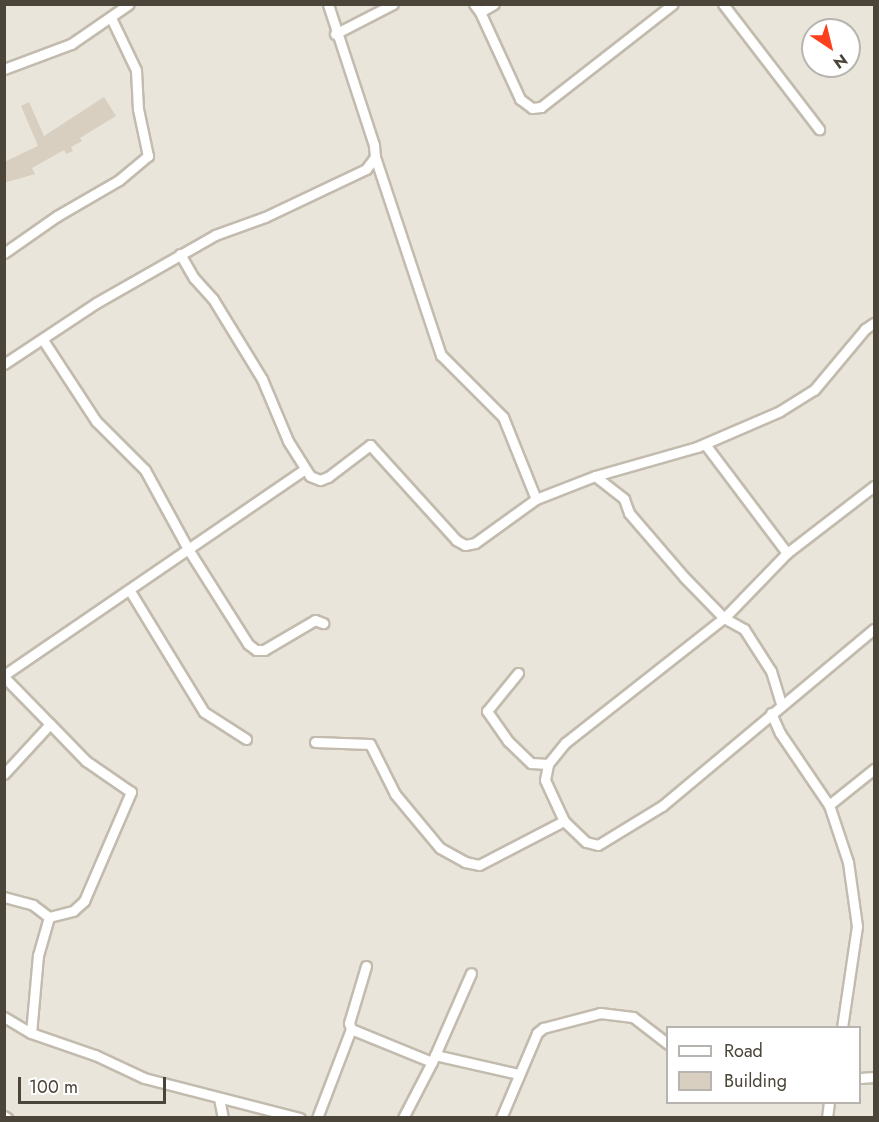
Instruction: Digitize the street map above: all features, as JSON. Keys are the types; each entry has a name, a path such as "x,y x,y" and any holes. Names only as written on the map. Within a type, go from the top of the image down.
{"street":[{"path":"4,69 71,44 111,20 129,4"},
{"path":"328,4 335,34 441,355 503,417 536,499"},
{"path":"335,34 393,4"},
{"path":"494,4 477,8 520,99 532,108 541,106 673,4"},
{"path":"723,4 819,129"},
{"path":"4,253 57,216 119,180 148,156 138,109 136,70 111,20"},
{"path":"4,364 96,303 180,255 231,228 353,178 375,157"},
{"path":"180,255 194,278 213,299 262,379 303,470 320,480 328,477 370,444 456,540 465,545 475,543 536,499 595,476 705,444 740,431 814,390 865,329 874,323"},
{"path":"43,340 96,421 146,470 188,549 248,644 256,650 264,650 315,620 322,623"},
{"path":"705,444 787,553"},
{"path":"49,917 73,910 84,901 131,792 86,761 4,676 303,470"},
{"path":"595,476 624,499 629,513 724,618 744,629 763,656 781,703"},
{"path":"545,780 548,764 586,725 724,618 787,553 874,486"},
{"path":"130,591 204,712 246,739"},
{"path":"518,673 487,711 508,741 545,780 564,821 586,842 598,845 662,806 781,703 874,629"},
{"path":"771,713 780,734 829,805 841,830 856,905 842,1026"},
{"path":"4,774 50,724"},
{"path":"315,742 370,744 394,794 440,848 465,862 479,865 564,821"},
{"path":"531,763 548,764"},
{"path":"829,805 874,768"},
{"path":"4,897 33,905 49,917"},
{"path":"31,1033 38,955 49,917"},
{"path":"317,1118 351,1029 349,1023 366,966"},
{"path":"403,1118 434,1059 471,973"},
{"path":"501,1118 518,1074 540,1030 600,1013 640,1019 666,1042"},
{"path":"4,1017 31,1033 95,1055 144,1078 300,1118"},
{"path":"351,1029 434,1059 518,1074"},
{"path":"219,1098 223,1118"}],"shaded area":[{"path":"5,5 874,5 874,1117 5,1117"}],"building":[{"path":"104,97 116,116 80,138 82,141 71,147 73,151 66,154 64,150 32,168 35,174 4,183 4,162 38,146 21,106 29,102 44,136"}]}
